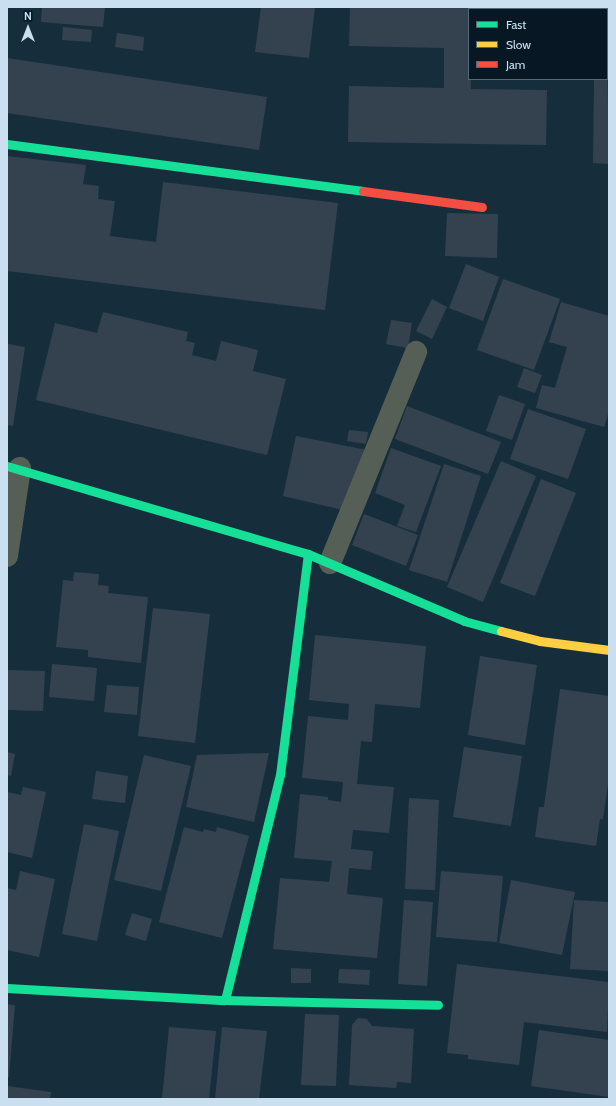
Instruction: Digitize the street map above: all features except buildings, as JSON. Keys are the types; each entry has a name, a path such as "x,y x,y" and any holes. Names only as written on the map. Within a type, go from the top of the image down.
{"street":[{"path":"7,144 482,207"},
{"path":"330,563 416,352"},
{"path":"7,556 14,467 308,554 464,621 540,640 609,650"},
{"path":"225,1000 280,775 308,554"},
{"path":"7,988 225,1000 438,1005"}],"traffic: fast":[{"path":"7,144 363,191"},
{"path":"7,466 308,554 464,621 501,631"},
{"path":"225,1000 280,775 308,554"},
{"path":"7,988 225,1000 438,1005"}],"traffic: slow":[{"path":"501,631 540,641 609,650"}],"traffic: jam":[{"path":"363,191 482,207"}]}
